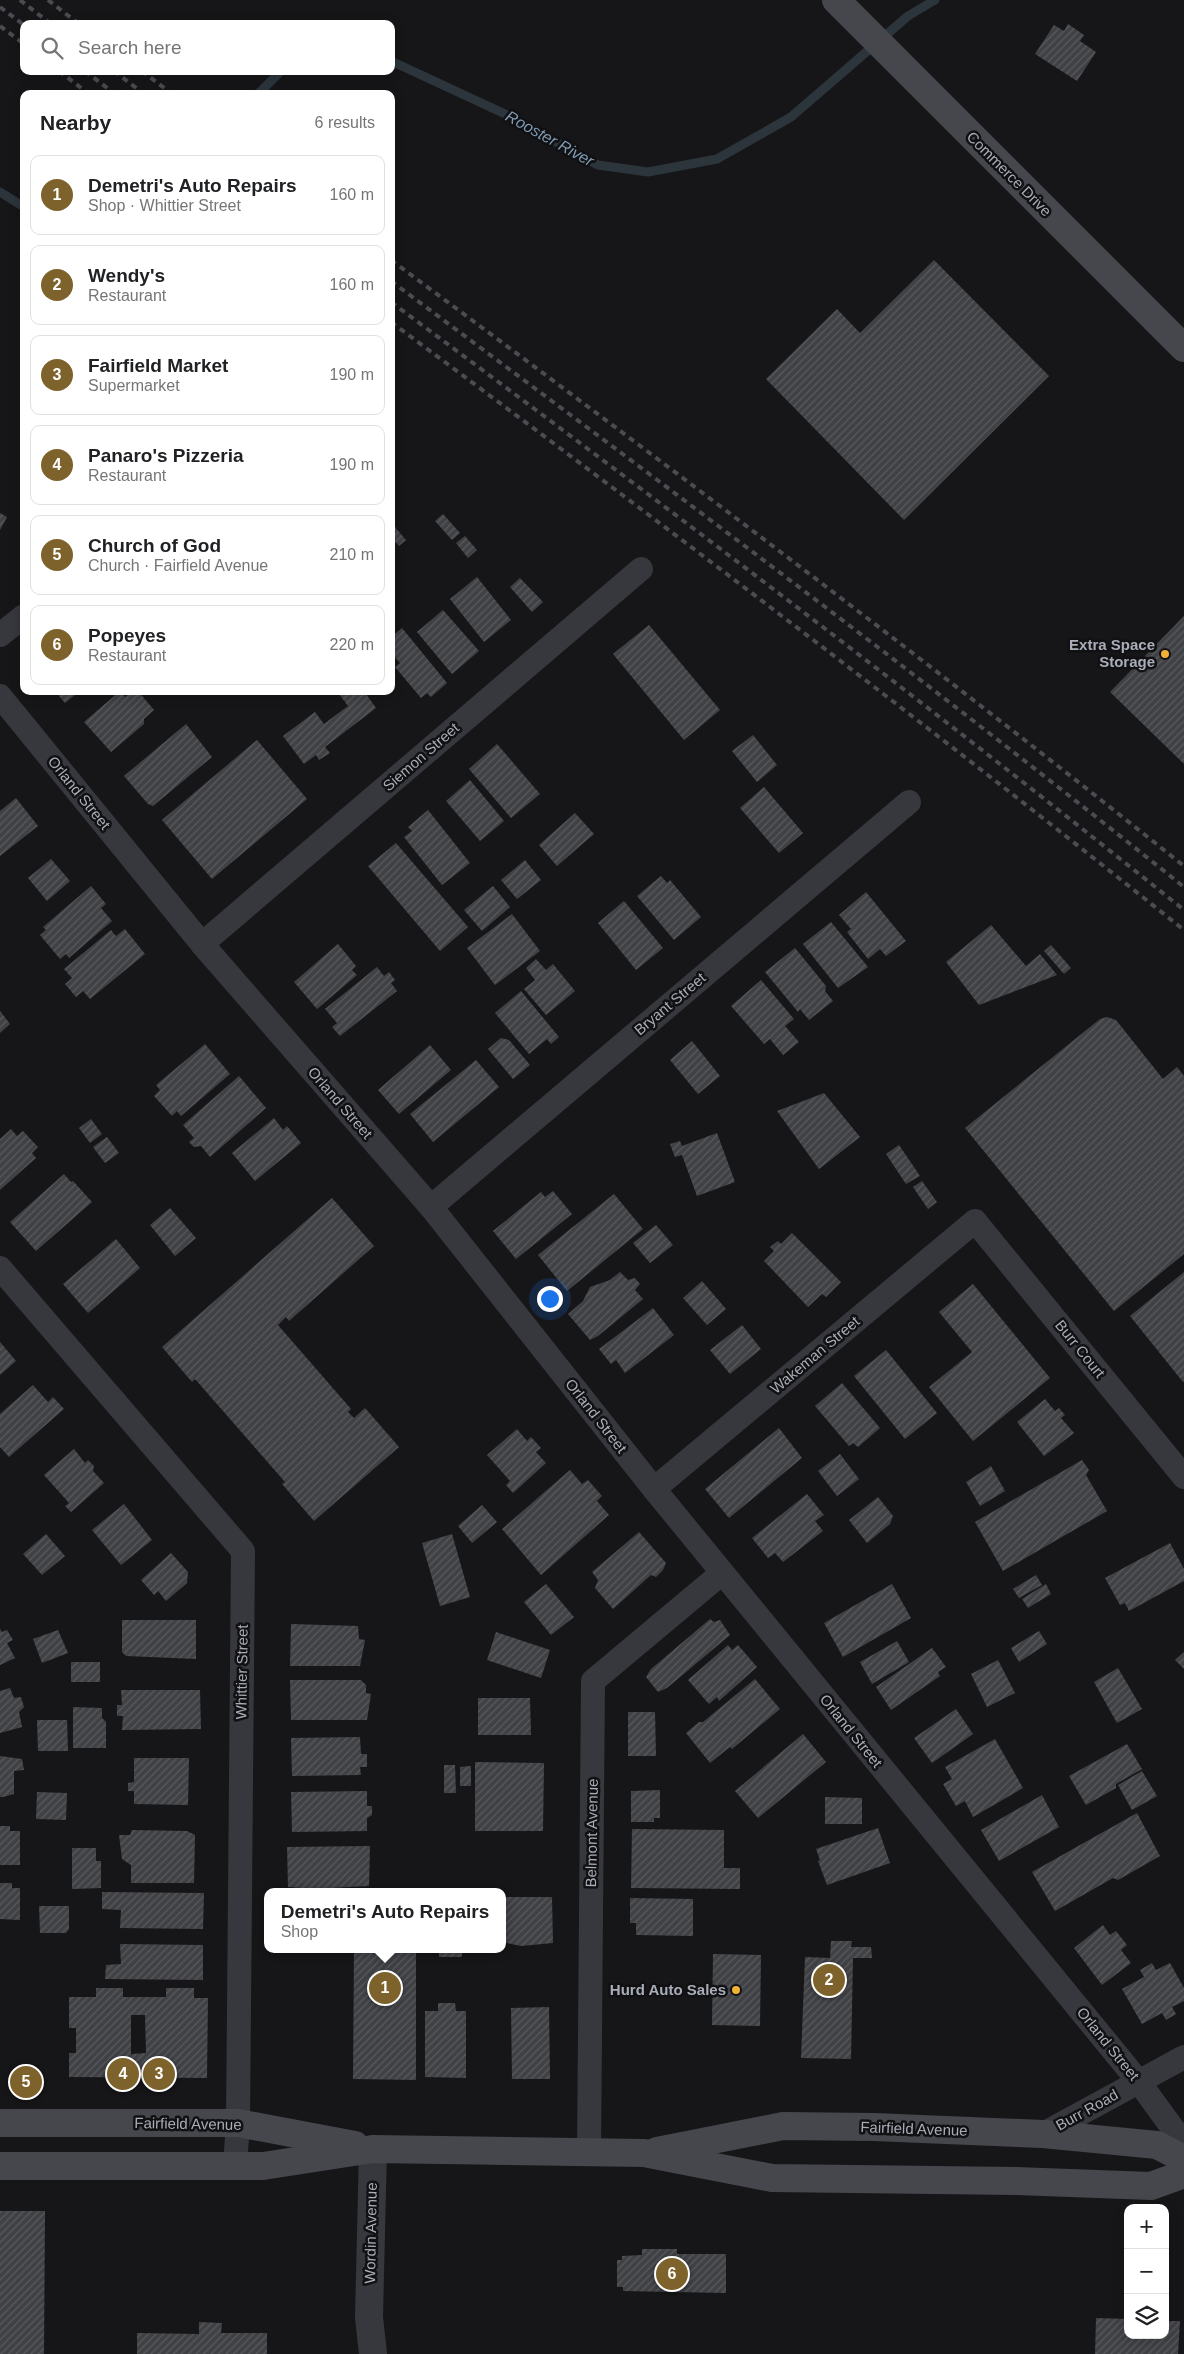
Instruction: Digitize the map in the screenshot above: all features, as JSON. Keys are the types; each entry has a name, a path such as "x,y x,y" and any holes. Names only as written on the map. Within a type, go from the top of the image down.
{"main road":[{"name":"Commerce Drive","path":"844,9 1184,348"},
{"name":"Fairfield Avenue","path":"0,2123 238,2123 373,2149"},
{"name":"Fairfield Avenue","path":"644,2154 783,2126 1043,2134 1157,2145 1184,2159"},
{"name":"Fairfield Avenue","path":"0,2166 263,2166 373,2149 644,2154 772,2178 1006,2181 1151,2186 1184,2174"}],"street":[{"name":"Siemon Street","path":"202,944 641,570"},
{"path":"0,635 20,619"},
{"name":"Orland Street","path":"0,696 202,944 430,1207 722,1573 1139,2082 1184,2144"},
{"name":"Bryant Street","path":"430,1207 909,802"},
{"name":"Wakeman Street","path":"654,1489 976,1222"},
{"name":"Burr Court","path":"976,1222 1184,1477"},
{"name":"Whittier Street","path":"0,1268 244,1551 238,2123 235,2166"},
{"name":"Belmont Avenue","path":"589,2152 593,1681 722,1573"},
{"name":"Burr Road","path":"1043,2134 1184,2057"},
{"name":"Wordin Avenue","path":"373,2149 369,2317 373,2354"},
{"name":"Wordin Avenue","path":"357,2354 369,2317"}],"building":[{"path":"1068,24 1084,35 1080,41 1096,52 1077,81 1035,54 1054,25 1064,31"},
{"path":"934,260 1049,376 904,520 766,379 837,309 860,333"},
{"path":"0,513 7,517 0,530"},
{"path":"443,514 460,533 452,540 435,521"},
{"path":"395,527 406,540 399,546 395,542"},
{"path":"465,536 477,550 468,558 456,543"},
{"path":"477,577 511,620 484,642 450,599"},
{"path":"520,578 543,602 532,612 510,587"},
{"path":"443,610 479,651 452,674 417,632"},
{"name":"Extra Space Storage","path":"1184,616 1184,764 1110,692"},
{"path":"649,625 720,710 684,740 613,654"},
{"path":"402,628 447,683 431,697 427,693 421,698 395,667 400,663 395,657 395,634"},
{"path":"58,695 75,695 65,703"},
{"path":"115,695 123,695 125,697 127,695 141,695 154,710 144,719 144,724 111,752 84,722"},
{"path":"340,695 367,695 376,708 325,747 330,753 319,760 316,755 304,764 283,736 315,712 324,724 348,706"},
{"path":"186,724 212,757 153,806 148,804 124,776"},
{"path":"753,735 777,765 757,782 732,751"},
{"path":"257,740 307,799 212,879 162,820"},
{"path":"497,744 540,794 511,818 469,769"},
{"path":"470,780 504,821 480,841 446,801"},
{"path":"764,787 803,833 779,853 740,808"},
{"path":"16,798 38,826 0,856 0,811"},
{"path":"428,810 470,863 442,885 404,837 412,831 408,827"},
{"path":"575,813 594,834 557,866 539,845"},
{"path":"396,843 468,927 440,951 368,866"},
{"path":"51,859 70,881 47,901 28,878"},
{"path":"525,860 541,880 517,899 501,880"},
{"path":"661,876 667,883 670,880 701,917 674,940 637,896"},
{"path":"91,886 106,904 101,908 112,921 69,958 66,954 60,959 40,935 46,930 43,927"},
{"path":"493,886 510,907 482,931 464,910"},
{"path":"866,892 906,941 886,956 880,949 868,959 847,932 851,929 839,915"},
{"path":"624,901 663,948 636,970 598,923"},
{"path":"512,914 540,951 495,985 467,948"},
{"path":"831,922 868,967 838,988 803,944"},
{"path":"991,925 1026,966 1040,954 1057,975 979,1005 946,962"},
{"path":"125,929 145,954 90,999 83,991 76,997 65,984 72,978 64,969 111,930 116,936"},
{"path":"338,944 356,966 352,970 357,975 317,1009 294,982"},
{"path":"1051,945 1071,968 1064,974 1044,951"},
{"path":"795,948 826,986 825,991 833,1001 809,1020 800,1009 798,1012 765,972"},
{"path":"536,959 546,970 553,964 575,991 546,1015 524,989 535,980 526,968"},
{"path":"377,967 384,976 389,972 395,980 391,983 397,991 340,1036 332,1027 337,1023 325,1009"},
{"path":"761,980 794,1019 785,1026 799,1042 783,1055 770,1039 764,1044 731,1006"},
{"path":"521,991 559,1037 551,1044 547,1039 529,1054 495,1013"},
{"path":"0,1011 10,1024 0,1033"},
{"path":"1107,1017 1116,1020 1163,1079 1177,1067 1184,1076 1184,1254 1114,1311 965,1128 1100,1019"},
{"path":"501,1038 509,1040 530,1065 513,1079 488,1049"},
{"path":"692,1041 720,1076 698,1094 670,1060"},
{"path":"205,1044 230,1074 181,1116 177,1111 172,1116 154,1096 160,1090 156,1085"},
{"path":"430,1045 451,1070 399,1114 378,1090"},
{"path":"476,1060 499,1087 433,1142 410,1114"},
{"path":"239,1076 266,1108 210,1157 201,1146 194,1147 189,1142 194,1138 183,1125"},
{"path":"824,1093 860,1137 819,1169 777,1111"},
{"path":"274,1118 283,1130 287,1126 301,1143 255,1181 232,1153"},
{"path":"91,1119 102,1134 90,1143 79,1128"},
{"path":"11,1129 17,1136 23,1131 38,1147 32,1153 36,1158 0,1190 0,1139"},
{"path":"717,1133 735,1182 697,1196 682,1155 675,1157 670,1144 680,1141 682,1146"},
{"path":"107,1137 119,1153 105,1163 93,1147"},
{"path":"899,1145 920,1176 906,1184 886,1154"},
{"path":"64,1174 92,1202 36,1251 10,1222"},
{"path":"922,1181 937,1202 928,1209 913,1187"},
{"path":"553,1191 572,1214 516,1259 493,1231 541,1192 545,1197"},
{"path":"614,1194 643,1229 567,1291 538,1255"},
{"path":"332,1198 374,1246 289,1321 286,1317 278,1325 351,1409 348,1412 354,1418 365,1408 399,1447 314,1521 282,1484 285,1482 195,1379 192,1382 162,1347"},
{"path":"170,1208 196,1238 175,1256 150,1225"},
{"path":"656,1225 673,1245 650,1263 633,1243"},
{"path":"792,1233 841,1282 826,1297 822,1294 808,1307 764,1261 774,1251 770,1247 778,1241 781,1244"},
{"path":"116,1239 140,1268 88,1313 63,1284"},
{"path":"620,1272 628,1280 635,1278 640,1284 635,1290 643,1299 598,1336 590,1340 568,1314 583,1301 590,1287 610,1280"},
{"path":"1184,1272 1184,1381 1183,1382 1130,1316"},
{"path":"702,1281 726,1309 707,1325 683,1298"},
{"path":"973,1284 1050,1378 973,1441 929,1387 972,1352 939,1312"},
{"path":"653,1308 674,1335 625,1373 616,1360 611,1364 599,1349"},
{"path":"742,1325 761,1349 730,1374 710,1350"},
{"path":"0,1342 16,1361 0,1375"},
{"path":"886,1350 937,1413 905,1439 854,1376"},
{"path":"842,1383 880,1428 858,1447 853,1443 849,1446 815,1406"},
{"path":"33,1385 48,1402 53,1397 64,1409 9,1457 0,1447 0,1414"},
{"path":"1045,1399 1055,1411 1059,1408 1065,1415 1061,1418 1074,1433 1044,1456 1017,1422"},
{"path":"779,1428 802,1458 729,1518 705,1489"},
{"path":"517,1429 527,1441 531,1437 541,1448 536,1452 546,1463 513,1493 506,1485 510,1481 487,1455"},
{"path":"74,1449 85,1463 88,1460 94,1466 93,1471 104,1483 71,1512 65,1506 69,1503 44,1475"},
{"path":"840,1454 859,1479 837,1496 818,1471"},
{"path":"1082,1460 1089,1470 1086,1475 1107,1511 1003,1571 975,1522"},
{"path":"991,1466 1005,1491 980,1506 966,1482"},
{"path":"570,1470 582,1484 588,1480 602,1496 597,1501 609,1515 541,1575 502,1529"},
{"path":"807,1494 824,1515 815,1521 823,1531 783,1562 775,1553 768,1558 752,1538"},
{"path":"878,1497 893,1516 890,1524 867,1543 849,1520"},
{"path":"124,1504 152,1540 121,1565 92,1530"},
{"path":"482,1505 497,1522 472,1543 458,1526"},
{"path":"639,1532 666,1563 663,1570 656,1577 651,1575 613,1609 595,1588 598,1580 592,1572"},
{"path":"46,1534 65,1556 42,1575 23,1554"},
{"path":"452,1534 470,1597 440,1606 422,1543"},
{"path":"1170,1543 1184,1569 1184,1581 1129,1611 1125,1603 1120,1605 1105,1578"},
{"path":"171,1553 188,1572 187,1583 166,1601 158,1591 154,1595 141,1580"},
{"path":"1036,1575 1042,1585 1019,1598 1013,1589"},
{"path":"546,1584 574,1617 551,1635 524,1602"},
{"path":"892,1584 911,1618 843,1657 824,1623"},
{"path":"1046,1584 1051,1594 1028,1608 1022,1599"},
{"path":"710,1619 714,1622 720,1620 730,1635 667,1688 658,1692 646,1677 651,1669"},
{"path":"122,1620 196,1620 196,1659 126,1656 122,1652"},
{"path":"291,1624 358,1626 359,1639 365,1640 360,1666 290,1666"},
{"path":"0,1629 2,1632 7,1630 13,1640 7,1643 15,1658 0,1665"},
{"path":"58,1630 68,1653 42,1663 33,1639"},
{"path":"1039,1631 1047,1644 1019,1662 1011,1648"},
{"path":"496,1632 550,1650 541,1678 487,1660"},
{"path":"897,1641 909,1662 872,1684 860,1662"},
{"path":"728,1645 732,1650 738,1645 757,1667 719,1701 717,1697 709,1704 688,1680"},
{"path":"932,1648 946,1667 938,1672 940,1676 891,1710 876,1687"},
{"path":"1184,1652 1184,1669 1175,1660"},
{"path":"998,1660 1015,1693 987,1707 971,1674"},
{"path":"71,1662 100,1662 100,1682 71,1682"},
{"path":"1118,1668 1142,1709 1117,1723 1094,1682"},
{"path":"755,1679 780,1709 732,1749 730,1747 710,1763 686,1733 699,1722 703,1722"},
{"path":"290,1680 361,1680 366,1685 366,1693 371,1694 367,1720 291,1720"},
{"path":"10,1688 14,1698 21,1697 24,1707 19,1712 22,1727 0,1733 0,1691"},
{"path":"121,1690 200,1690 201,1729 122,1730 123,1716 117,1716 117,1705 122,1705"},
{"path":"478,1698 530,1698 531,1735 478,1735"},
{"path":"73,1707 102,1708 102,1718 106,1722 106,1748 73,1748"},
{"path":"956,1709 973,1734 932,1763 914,1738"},
{"path":"628,1712 655,1712 656,1756 628,1756"},
{"path":"37,1720 67,1720 68,1751 38,1751"},
{"path":"803,1734 826,1762 758,1818 735,1791"},
{"path":"360,1737 361,1754 367,1754 367,1767 360,1767 361,1775 292,1776 291,1738"},
{"path":"995,1739 1023,1788 973,1817 965,1801 956,1806 943,1784 952,1779 945,1767"},
{"path":"1127,1744 1142,1769 1116,1784 1116,1788 1086,1805 1069,1776"},
{"path":"0,1756 22,1759 24,1770 14,1771 14,1794 3,1797 0,1797"},
{"path":"134,1758 189,1758 188,1805 134,1804 134,1791 128,1791 128,1783 134,1782"},
{"path":"475,1762 544,1763 543,1831 475,1831"},
{"path":"444,1765 455,1765 456,1793 444,1793"},
{"path":"471,1766 471,1786 460,1786 460,1767"},
{"path":"1142,1771 1157,1796 1132,1810 1118,1785"},
{"path":"660,1790 660,1818 654,1818 654,1822 631,1822 631,1791"},
{"path":"367,1791 367,1806 372,1806 372,1815 367,1818 367,1831 292,1832 291,1792"},
{"path":"37,1792 67,1793 66,1820 36,1819"},
{"path":"1042,1795 1059,1827 999,1861 981,1830"},
{"path":"825,1797 862,1798 862,1824 825,1824"},
{"path":"1137,1813 1160,1856 1118,1880 1113,1878 1055,1911 1032,1872"},
{"path":"0,1826 10,1826 10,1831 20,1831 20,1865 0,1865"},
{"path":"878,1828 890,1863 827,1885 818,1861 820,1860 816,1849"},
{"path":"632,1829 724,1830 724,1868 740,1868 740,1889 631,1888"},
{"path":"132,1830 187,1831 195,1835 194,1883 131,1883 131,1865 122,1859 119,1835 130,1835"},
{"path":"370,1846 369,1886 332,1888 288,1887 287,1847"},
{"path":"72,1848 96,1848 96,1861 101,1861 101,1888 72,1889"},
{"path":"0,1883 12,1883 12,1888 20,1888 20,1920 0,1919"},
{"path":"102,1892 204,1893 203,1929 120,1928 121,1910 102,1909"},
{"path":"506,1897 552,1897 553,1943 521,1946 506,1943"},
{"path":"630,1898 693,1899 693,1936 636,1935 636,1923 630,1923"},
{"path":"39,1906 69,1906 69,1929 66,1933 40,1933"},
{"path":"1103,1925 1110,1935 1116,1931 1127,1945 1121,1950 1131,1963 1102,1985 1074,1948"},
{"path":"831,1941 852,1941 851,1947 871,1947 872,1958 853,1958 851,2059 801,2058 805,1957 830,1958"},
{"path":"120,1944 203,1945 203,1980 105,1979 106,1965 121,1964"},
{"path":"354,1953 416,1953 416,2080 353,2079"},
{"path":"439,1953 462,1953 462,1957 439,1957"},
{"name":"Hurd Auto Sales","path":"713,1954 761,1955 760,2026 712,2025"},
{"path":"1152,1963 1156,1970 1170,1963 1184,1988 1184,2001 1172,2007 1176,2014 1166,2020 1162,2013 1142,2024 1122,1989 1144,1977 1140,1970"},
{"path":"96,1988 123,1988 123,1997 166,1997 166,1988 194,1988 194,1998 208,1998 207,2078 69,2077 69,2053 76,2053 76,2028 69,2028 69,1997 96,1997","holes":["131,2015 145,2015 146,2053 131,2054"]},
{"path":"438,2003 455,2003 456,2011 466,2011 466,2078 425,2077 425,2011 438,2011"},
{"path":"549,2007 550,2079 512,2079 511,2008"},
{"path":"0,2211 45,2211 44,2354 0,2354"},
{"path":"642,2249 677,2249 677,2254 726,2254 726,2293 623,2291 623,2287 617,2287 617,2260 622,2260 622,2256 642,2255"},
{"path":"1096,2318 1124,2319 1124,2339 1169,2339 1169,2321 1180,2321 1178,2354 1095,2354"},
{"path":"199,2322 222,2323 221,2333 267,2333 267,2354 137,2354 137,2333 199,2334"}],"waterway":[{"name":"Rooster River","path":"395,63 503,113 598,165 648,172 717,159 791,117 908,16 935,0"},
{"name":"Rooster River","path":"262,90 277,75"},
{"name":"Rooster River","path":"0,192 20,204"}],"railway":[{"path":"20,0 46,20"},
{"path":"48,0 74,20"},
{"path":"0,7 20,22"},
{"path":"0,26 20,41"},
{"path":"64,75 84,90"},
{"path":"90,75 110,90"},
{"path":"119,75 139,90"},
{"path":"147,75 167,90"},
{"path":"395,263 790,559 988,711 1184,866"},
{"path":"395,284 890,656 1184,887"},
{"path":"395,305 790,602 1184,910"},
{"path":"395,325 790,623 988,775 1184,930"}],"place":[{"name":"Extra Space Storage","path":"1165,654"},
{"name":"Wendy's","path":"829,1980"},
{"name":"Demetri's Auto Repairs","path":"385,1988"},
{"name":"Hurd Auto Sales","path":"736,1990"},
{"name":"Panaro's Pizzeria","path":"123,2074"},
{"name":"Fairfield Market","path":"159,2074"},
{"name":"Church of God","path":"26,2082"},
{"name":"Popeyes","path":"672,2274"}]}
